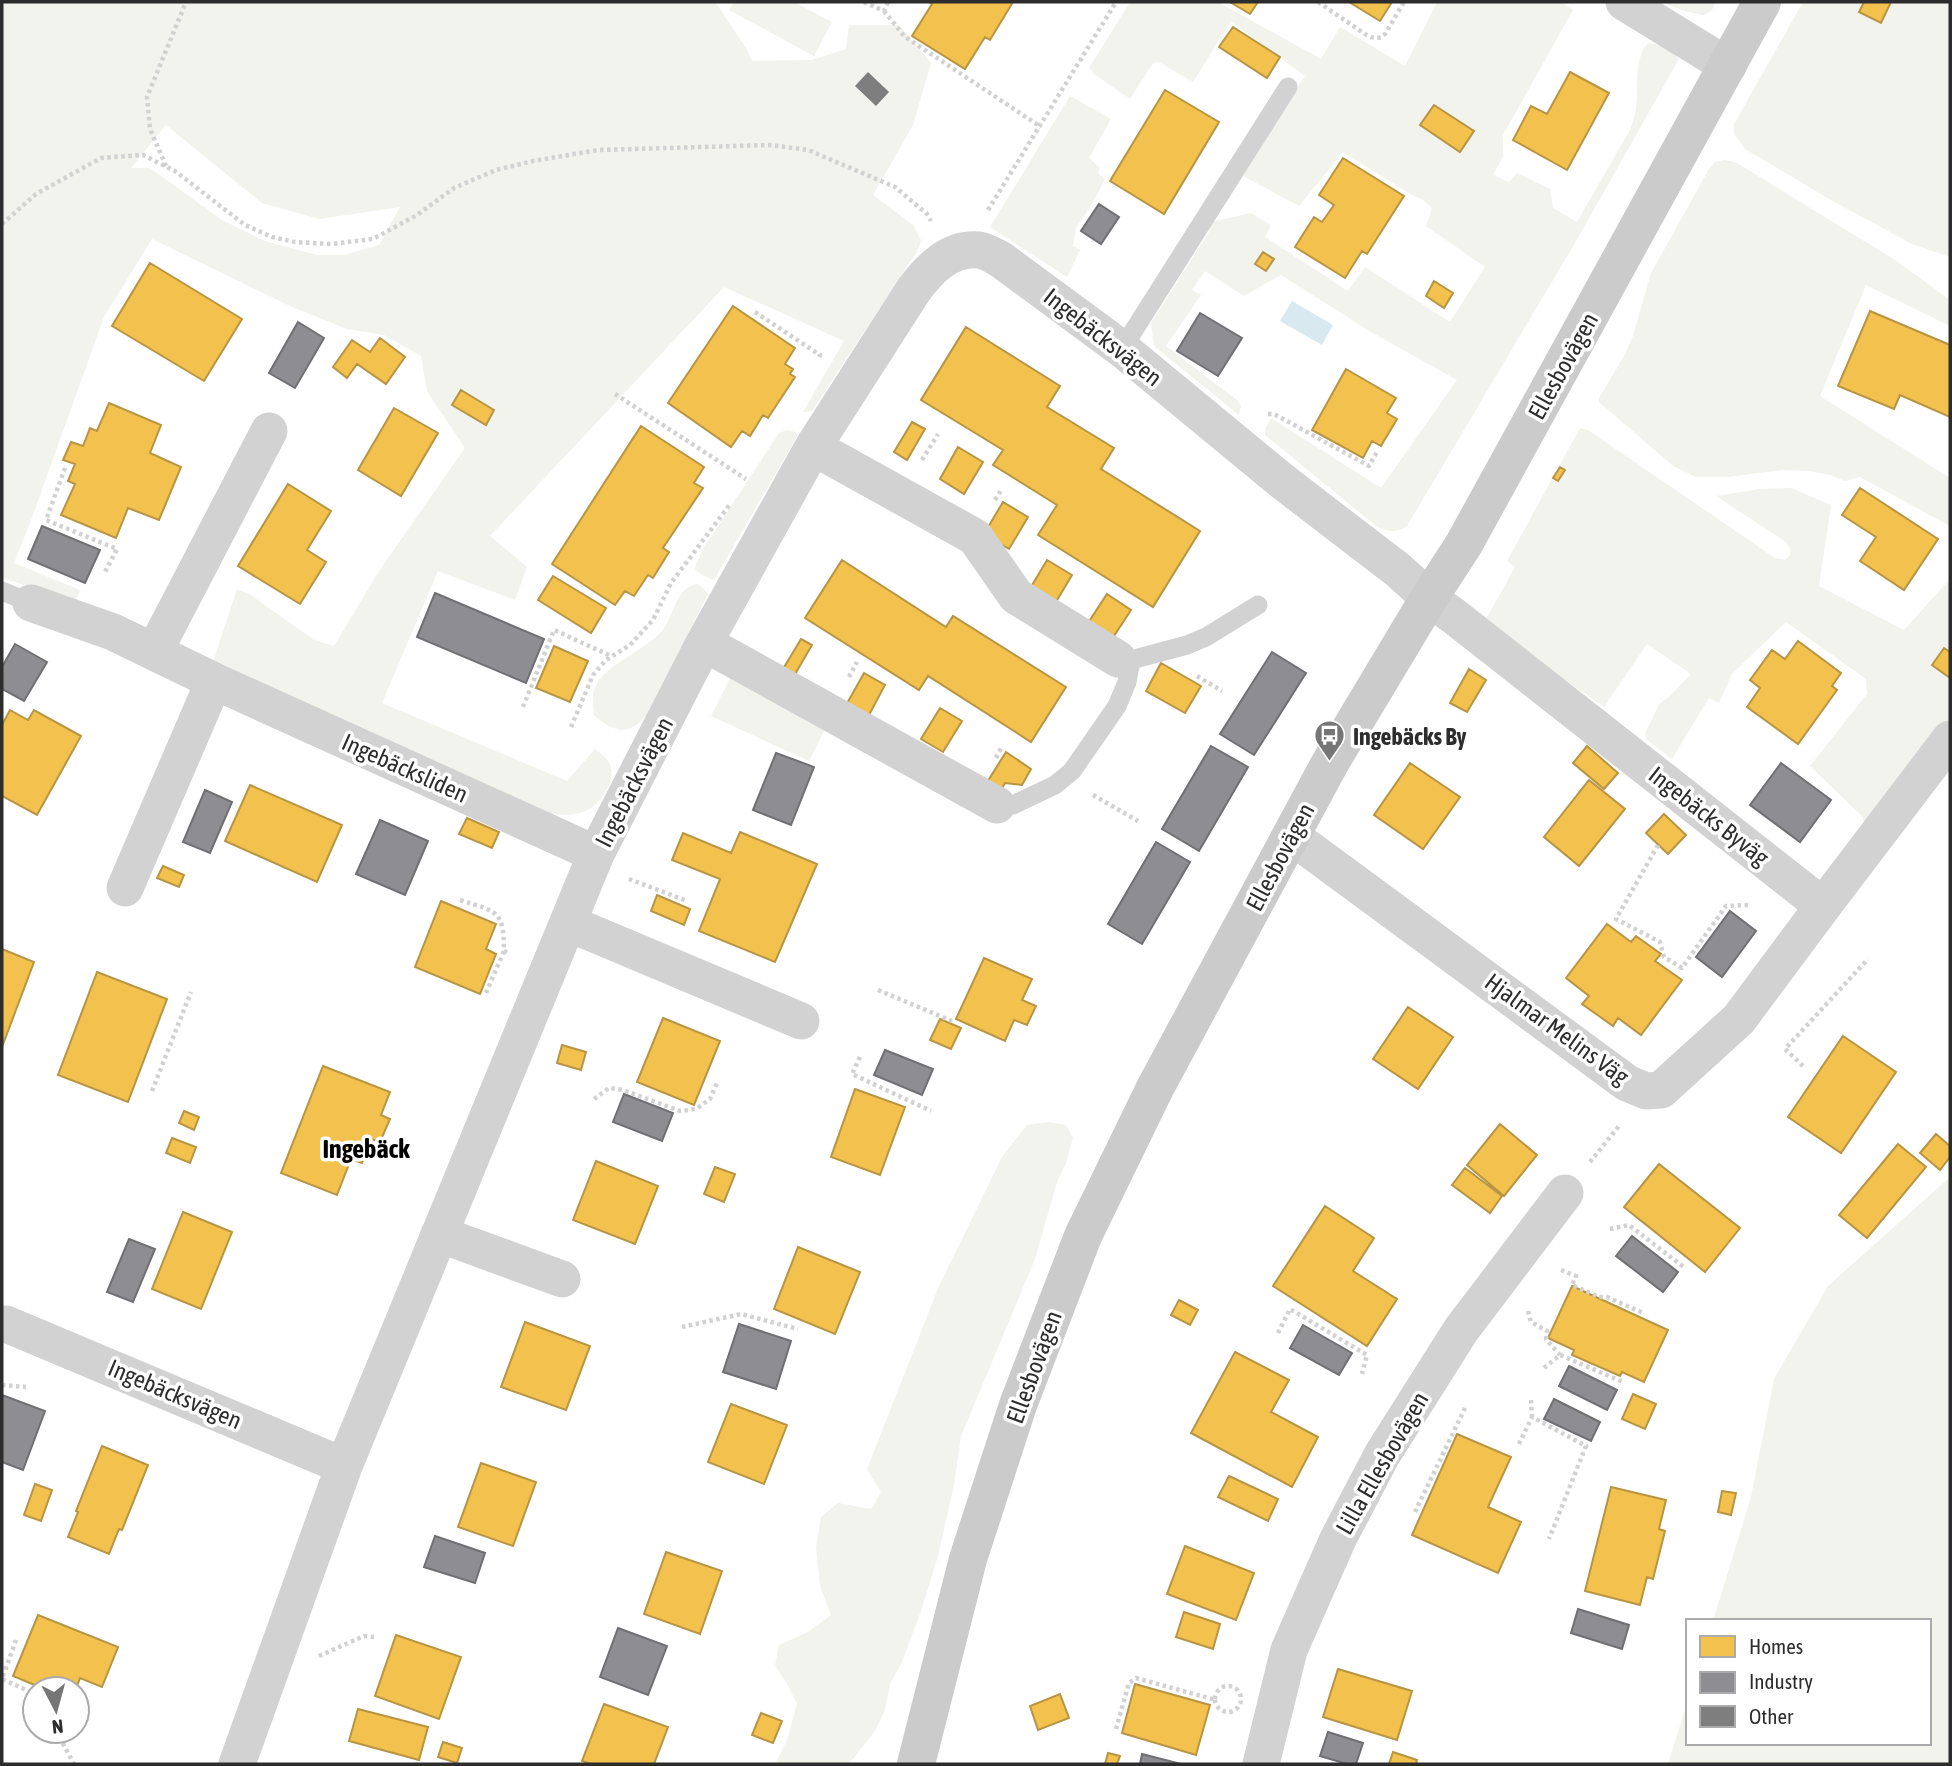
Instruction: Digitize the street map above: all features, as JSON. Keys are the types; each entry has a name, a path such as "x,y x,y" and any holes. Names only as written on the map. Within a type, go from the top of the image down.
{"main road":[{"name":"Ellesbovägen","path":"916,1764 968,1559 1018,1405 1083,1236 1155,1088 1330,763 1464,544 1762,2"}],"street":[{"path":"1624,2 1728,66"},
{"name":"Ingebäcksvägen","path":"237,1764 344,1466 594,860 704,643 813,447 913,290 928,272 944,259 961,251 981,250 1000,259 1122,349 1282,481 1398,570 1429,598"},
{"path":"154,652 269,431"},
{"path":"813,447 975,537 1016,596 1124,659"},
{"name":"Ingebäcksliden","path":"16,597 106,629 594,860"},
{"name":"Ingebäcks Byväg","path":"1429,598 1823,906"},
{"path":"704,643 997,805"},
{"path":"125,888 214,681"},
{"path":"1823,906 1950,738"},
{"name":"Hjalmar Melins Väg","path":"1290,837 1627,1083 1646,1091 1661,1090 1740,1019 1823,906"},
{"path":"568,923 801,1021"},
{"name":"Lilla Ellesbovägen","path":"1261,1764 1290,1650 1338,1539 1382,1455 1461,1331 1565,1193"},
{"path":"439,1234 562,1279"},
{"name":"Ingebäcksvägen","path":"6,1324 344,1466"}],"lane":[{"path":"1122,349 1288,87"},
{"path":"997,805 1013,805 1055,785 1069,773 1117,706 1127,682 1124,659 1187,646 1258,605"}],"path":[{"path":"166,167 150,129 146,97 186,2"},
{"path":"864,2 884,11 904,36 1041,127"},
{"path":"884,11 888,2"},
{"path":"2,224 36,194 101,158 143,155 175,172 245,225 283,240 331,244 373,239 417,215 454,188 496,170 534,160 598,150 770,145 808,149 895,187 927,214 941,236 961,251 1041,127 1116,2"},
{"path":"1318,2 1375,38 1385,34 1404,2"},
{"path":"755,312 820,355 813,366"},
{"path":"615,394 746,480 751,470"},
{"path":"1262,414 1274,414 1369,466 1378,450"},
{"path":"65,468 46,520 117,549 104,575"},
{"path":"571,727 593,675 606,660 630,645 653,620 671,583 733,501"},
{"path":"523,707 554,630 612,656"},
{"path":"1069,773 1085,790 1138,821"},
{"path":"1658,845 1616,919 1660,942 1664,957 1682,968 1726,906 1748,905"},
{"path":"594,860 687,901"},
{"path":"460,900 488,909 501,919 504,929 504,951 486,993"},
{"path":"504,951 550,967"},
{"path":"1803,1066 1785,1049 1868,959"},
{"path":"878,990 952,1021"},
{"path":"152,1091 191,992"},
{"path":"860,1057 852,1074 931,1111"},
{"path":"594,1099 609,1088 623,1090 680,1111 696,1109 710,1099 717,1083"},
{"path":"1565,1193 1621,1124"},
{"path":"1610,1229 1629,1225 1685,1268"},
{"path":"1558,1276 1561,1269 1576,1276 1572,1284 1643,1313"},
{"path":"1533,1303 1528,1312 1531,1322 1547,1331 1546,1339 1560,1355 1623,1382"},
{"path":"1278,1332 1290,1309 1367,1354 1362,1374"},
{"path":"682,1327 741,1314 798,1329"},
{"path":"1544,1368 1560,1355"},
{"path":"2,1385 26,1387"},
{"path":"1519,1444 1532,1417 1531,1400"},
{"path":"1415,1512 1467,1404"},
{"path":"1532,1417 1586,1446 1549,1539"},
{"path":"318,1657 364,1636 374,1637"},
{"path":"16,1640 2,1679 21,1688"},
{"path":"1116,1729 1129,1683 1136,1678 1216,1700"},
{"path":"1229,1686 1236,1689 1241,1698 1237,1708 1228,1712 1218,1707 1216,1700 1217,1693 1229,1686"},
{"path":"64,1745 74,1764"}],"shaded area":[{"path":"2,2 715,2 752,61 812,60 846,49 849,25 899,25 931,63 913,125 873,195 913,225 921,240 918,250 812,411 803,412 844,341 724,287 490,536 527,567 515,600 438,571 382,703 567,781 595,749 609,762 611,780 599,801 587,810 567,815 546,813 213,662 237,589 251,595 314,640 334,646 379,571 465,448 427,391 421,356 384,335 347,329 290,306 152,239 104,317 14,563 80,590 76,601 2,578","holes":["166,125 262,203 319,219 400,207 379,245 344,255 317,255 265,241 222,220 150,168 131,168"]},
{"path":"734,2 794,2 832,22 814,56 729,10"},
{"path":"1130,2 1218,2 1321,59 1340,27 1405,66 1437,2 1561,2 1573,10 1503,135 1503,157 1493,175 1509,182 1517,173 1550,189 1553,208 1577,222 1631,128 1635,116 1638,68 1643,50 1648,43 1666,46 1679,59 1575,243 1403,529 1392,531 1376,526 1265,435 1266,427 1271,418 1381,488 1457,380 1371,332 1281,275 1244,296 1205,271 1192,290 1201,295 1166,346 1237,400 1241,406 1239,415 1154,346 1151,323 1209,232 1211,222 1251,213 1271,225 1265,237 1348,291 1365,267 1450,322 1485,267 1426,226 1432,208 1423,200 1343,152 1299,206 1243,176 1305,76 1231,21 1193,82 1159,62 1153,63 1130,99 1094,74 1089,68"},
{"path":"1662,2 1716,2 1712,10 1704,15"},
{"path":"1803,2 1950,2 1950,257 1912,244 1831,200 1745,149 1734,134 1734,124"},
{"path":"1070,96 1111,119 1089,158 1100,168 1098,173 1105,179 1076,228 1073,246 1080,250 1067,277 990,227"},
{"path":"1725,160 1737,163 1895,260 1950,300 1950,326 1866,285 1820,396 1950,478 1950,526 1860,477 1845,481 1810,471 1782,470 1727,477 1696,477 1673,466 1599,402 1633,336 1651,273 1709,169 1715,162"},
{"path":"1292,301 1333,325 1322,345 1280,321"},
{"path":"1580,428 1588,430 1775,558 1785,560 1790,555 1786,542 1716,496 1760,489 1791,488 1831,505 1819,586 1904,630 1950,579 1950,718 1936,739 1864,823 1863,817 1810,766 1867,694 1866,679 1786,622 1732,674 1719,703 1709,698 1672,759 1646,739 1645,734 1659,704 1691,674 1647,644 1604,707 1494,631 1485,621 1515,567 1507,561"},
{"path":"787,430 799,433 714,580 702,575 695,570 703,549 779,433"},
{"path":"697,584 708,594 645,717 626,729 620,730 607,725 594,715 593,695 597,683 610,670 655,638 666,625 679,597 689,587"},
{"path":"731,676 826,727 809,761 711,716"},
{"path":"1049,1122 1066,1125 1073,1138 1035,1259 961,1436 954,1485 938,1556 902,1662 890,1684 885,1710 875,1731 849,1764 775,1764 787,1740 797,1704 775,1665 779,1645 808,1632 831,1615 820,1586 816,1547 821,1517 838,1503 871,1509 881,1492 867,1469 939,1286 1002,1157 1027,1125"},
{"path":"1950,1177 1950,1764 1668,1764 1686,1706 1686,1745 1931,1745 1931,1619 1714,1619 1751,1497 1774,1379 1828,1286"}],"building: Homes":[{"path":"929,2 1013,2 990,40 985,37 965,69 912,36 932,4"},
{"path":"1230,2 1258,2 1250,14"},
{"path":"1349,2 1392,2 1380,21"},
{"path":"1864,2 1891,2 1881,23 1859,12"},
{"path":"1233,27 1280,57 1267,78 1219,47"},
{"path":"1570,72 1609,93 1567,170 1513,140 1531,106 1547,114"},
{"path":"1165,90 1219,122 1164,214 1110,181"},
{"path":"1434,105 1474,131 1460,152 1420,125"},
{"path":"1343,158 1404,196 1367,254 1362,251 1345,278 1295,247 1314,217 1322,222 1334,205 1319,195"},
{"path":"1263,252 1274,259 1266,271 1255,264"},
{"path":"150,263 242,319 204,381 112,326"},
{"path":"1434,281 1453,293 1444,308 1426,296"},
{"path":"733,306 795,348 785,364 793,369 790,374 795,377 768,418 763,415 750,436 742,431 731,447 668,403"},
{"path":"1870,311 1950,345 1950,417 1900,395 1894,409 1838,386"},
{"path":"966,327 1060,386 1047,407 1114,448 1101,469 1200,531 1153,607 1038,535 1057,505 993,465 1003,450 921,400"},
{"path":"380,338 405,357 386,384 357,364 347,378 333,367 352,340 370,352"},
{"path":"1346,369 1396,398 1387,413 1397,419 1381,446 1372,441 1363,458 1312,430"},
{"path":"461,390 494,410 486,425 452,405"},
{"path":"109,403 161,425 150,453 181,467 159,520 128,508 116,538 61,515 75,484 68,481 75,464 63,460 71,442 83,446 90,428 97,431"},
{"path":"394,408 438,433 401,496 358,470"},
{"path":"912,422 925,429 907,460 894,452"},
{"path":"641,426 704,467 694,483 703,488 663,548 669,552 653,578 648,575 634,596 625,591 615,605 552,564"},
{"path":"958,447 983,462 964,494 940,479"},
{"path":"1560,467 1565,470 1558,481 1553,478"},
{"path":"288,484 331,511 307,550 326,562 300,604 238,566"},
{"path":"1860,488 1938,539 1904,590 1860,561 1876,537 1842,515"},
{"path":"1003,502 1028,517 1009,549 984,534"},
{"path":"842,560 946,627 953,616 1066,687 1031,742 928,676 919,690 805,618"},
{"path":"1047,560 1072,575 1053,607 1028,592"},
{"path":"553,576 606,608 591,633 538,600"},
{"path":"1107,594 1131,610 1110,642 1086,626"},
{"path":"801,639 812,645 794,676 783,669"},
{"path":"1798,641 1841,673 1832,686 1837,690 1798,744 1747,707 1760,688 1750,680 1772,650 1785,659"},
{"path":"554,646 588,661 570,702 536,688"},
{"path":"1944,648 1950,652 1950,678 1932,665"},
{"path":"1161,663 1201,686 1185,713 1146,691"},
{"path":"1469,669 1486,680 1467,712 1450,703"},
{"path":"864,673 885,685 868,717 846,705"},
{"path":"940,708 962,721 943,752 921,739"},
{"path":"10,710 28,720 34,710 81,736 37,815 2,796 2,725"},
{"path":"1587,746 1618,773 1604,789 1573,763"},
{"path":"1006,752 1031,769 1022,785 1005,783 1000,792 986,784"},
{"path":"1410,763 1460,797 1423,849 1374,815"},
{"path":"1589,780 1625,809 1579,866 1544,837"},
{"path":"250,785 342,825 317,882 225,841"},
{"path":"1664,814 1686,835 1668,854 1646,833"},
{"path":"467,818 499,832 492,848 459,834"},
{"path":"740,832 817,864 775,962 699,931 720,879 672,860 683,833 731,853"},
{"path":"163,866 184,875 179,887 157,878"},
{"path":"657,895 690,909 684,925 651,911"},
{"path":"441,901 496,924 486,949 496,954 480,994 415,967"},
{"path":"1607,924 1631,942 1636,936 1661,954 1655,961 1682,980 1641,1035 1618,1018 1613,1026 1582,1004 1589,996 1566,978"},
{"path":"2,949 34,962 2,1047"},
{"path":"984,958 1032,979 1022,1000 1036,1006 1027,1025 1014,1020 1005,1041 956,1019"},
{"path":"97,972 167,999 128,1102 58,1075"},
{"path":"1408,1007 1453,1037 1418,1089 1373,1059"},
{"path":"663,1018 720,1041 694,1105 637,1082"},
{"path":"940,1019 961,1028 951,1049 930,1040"},
{"path":"1843,1036 1896,1072 1841,1153 1788,1117"},
{"path":"562,1045 586,1052 581,1070 557,1063"},
{"path":"323,1066 390,1092 381,1115 390,1119 380,1142 371,1139 362,1163 351,1159 337,1195 281,1173"},
{"path":"855,1089 905,1107 880,1175 831,1157"},
{"path":"184,1111 199,1117 194,1130 179,1123"},
{"path":"1500,1124 1537,1155 1504,1196 1467,1165"},
{"path":"1936,1134 1950,1146 1950,1157 1940,1170 1920,1153"},
{"path":"172,1138 196,1147 190,1163 166,1153"},
{"path":"1898,1144 1926,1167 1867,1238 1839,1215"},
{"path":"596,1161 658,1186 635,1244 573,1220"},
{"path":"1659,1164 1740,1228 1705,1272 1624,1207"},
{"path":"715,1167 735,1174 724,1202 704,1194"},
{"path":"1465,1168 1502,1196 1490,1213 1452,1185"},
{"path":"1325,1206 1374,1238 1353,1271 1397,1299 1367,1346 1273,1286"},
{"path":"183,1212 232,1232 201,1309 152,1289"},
{"path":"798,1247 860,1272 835,1334 774,1309"},
{"path":"1572,1286 1668,1330 1644,1382 1622,1372 1620,1376 1572,1355 1574,1350 1548,1338"},
{"path":"1179,1300 1198,1310 1190,1325 1171,1315"},
{"path":"525,1322 590,1346 566,1410 501,1387"},
{"path":"1235,1352 1289,1380 1271,1412 1318,1437 1292,1487 1191,1433"},
{"path":"1633,1394 1656,1404 1645,1429 1622,1419"},
{"path":"731,1404 787,1425 764,1484 708,1462"},
{"path":"1457,1434 1511,1457 1488,1507 1521,1522 1498,1573 1412,1535"},
{"path":"102,1446 148,1465 122,1530 119,1529 109,1554 68,1537"},
{"path":"481,1463 536,1482 513,1546 458,1527"},
{"path":"1229,1476 1278,1499 1268,1521 1218,1497"},
{"path":"35,1484 52,1490 41,1521 24,1515"},
{"path":"1611,1487 1666,1500 1659,1529 1665,1531 1653,1579 1647,1577 1640,1605 1585,1591"},
{"path":"1722,1491 1736,1493 1731,1515 1718,1512"},
{"path":"1185,1546 1254,1573 1236,1620 1167,1594"},
{"path":"666,1552 722,1571 700,1634 644,1614"},
{"path":"1184,1612 1220,1624 1213,1649 1176,1637"},
{"path":"38,1615 118,1647 102,1687 91,1682 91,1675 21,1675 21,1679 13,1676"},
{"path":"396,1635 461,1657 439,1719 375,1696"},
{"path":"1338,1669 1412,1691 1397,1740 1323,1717"},
{"path":"1135,1684 1210,1705 1196,1755 1122,1733"},
{"path":"1060,1694 1069,1718 1038,1730 1030,1706"},
{"path":"604,1704 668,1727 654,1764 591,1764 582,1761"},
{"path":"358,1709 428,1727 419,1760 349,1741"},
{"path":"761,1713 782,1721 773,1743 752,1735"},
{"path":"443,1742 462,1748 457,1763 438,1757"},
{"path":"1393,1752 1417,1760 1416,1764 1389,1764"},
{"path":"1108,1753 1120,1756 1117,1764 1105,1764"}],"building: Industry":[{"path":"1099,204 1119,217 1101,244 1081,231"},
{"path":"1200,313 1242,338 1218,376 1177,351"},
{"path":"298,322 324,338 295,388 269,373"},
{"path":"42,526 100,550 85,583 28,559"},
{"path":"435,593 544,639 526,683 417,637"},
{"path":"15,644 47,662 24,701 2,689 2,667"},
{"path":"1272,652 1306,673 1254,755 1220,734"},
{"path":"1211,746 1248,767 1199,851 1162,829"},
{"path":"776,753 814,767 791,825 753,810"},
{"path":"1781,763 1831,800 1800,842 1750,805"},
{"path":"205,790 232,802 210,853 183,842"},
{"path":"380,820 428,841 405,895 356,874"},
{"path":"1156,842 1190,862 1142,944 1108,924"},
{"path":"1730,911 1756,931 1722,977 1696,957"},
{"path":"885,1050 933,1069 922,1095 874,1075"},
{"path":"624,1094 673,1113 662,1141 613,1122"},
{"path":"1632,1236 1678,1272 1663,1292 1616,1256"},
{"path":"129,1239 155,1249 133,1302 107,1292"},
{"path":"739,1324 791,1341 776,1389 723,1372"},
{"path":"1303,1325 1352,1353 1339,1375 1290,1348"},
{"path":"1569,1366 1617,1390 1607,1410 1559,1386"},
{"path":"2,1395 45,1411 23,1470 2,1462"},
{"path":"1554,1399 1600,1422 1591,1441 1544,1419"},
{"path":"435,1536 485,1553 475,1583 424,1567"},
{"path":"1578,1609 1629,1625 1622,1649 1571,1633"},
{"path":"618,1628 667,1646 648,1695 600,1677"},
{"path":"1328,1732 1363,1743 1356,1764 1320,1756"},
{"path":"1142,1754 1181,1764 1140,1764"}],"building: Other":[{"path":"868,72 889,92 876,106 855,86"}],"place":[{"name":"Ingebäcks By","path":"1330,763"}],"district":[{"name":"Ingebäck","path":"366,1149"}]}
